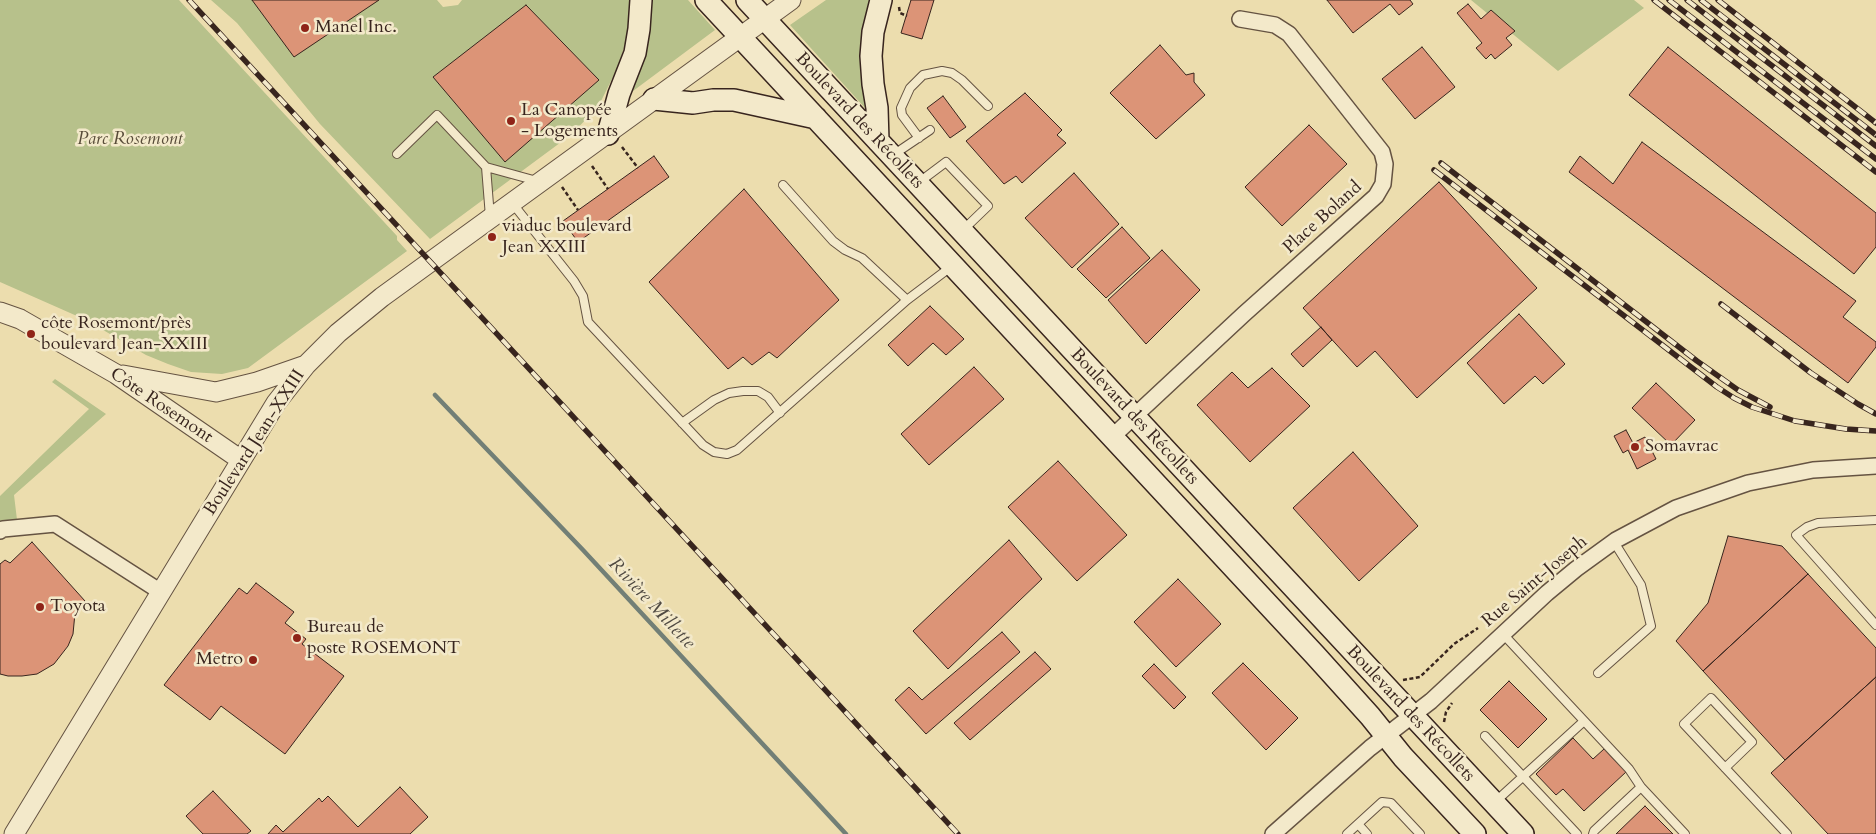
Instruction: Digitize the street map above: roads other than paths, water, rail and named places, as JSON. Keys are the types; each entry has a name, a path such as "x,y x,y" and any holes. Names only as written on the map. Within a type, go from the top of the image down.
{"main road":[{"path":"615,140 619,94 635,53 641,0"},
{"name":"Boulevard des Récollets","path":"706,0 1315,655 1475,834"},
{"name":"Boulevard des Récollets","path":"747,0 1522,834"},
{"path":"881,0 874,24 871,48 872,75 885,149"},
{"path":"654,99 693,103 720,100 742,101 816,118"}],"street":[{"name":"Boulevard Jean-XXIII","path":"14,834 276,403 306,365 363,312 540,182 615,140 654,99 791,0"},
{"name":"Place Boland","path":"1112,437 1244,314 1376,196 1383,184 1385,164 1382,152 1289,34 1275,25 1240,19"},
{"name":"Côte Rosemont","path":"0,312 20,319 116,374 241,460"},
{"path":"116,374 216,392 257,382 306,365"},
{"name":"Rue Saint-Joseph","path":"1273,834 1363,754 1431,701 1502,633 1571,572 1614,542 1647,522 1676,508 1748,483 1813,470 1876,466"},
{"path":"0,531 3,529 55,524 160,592"}],"lane":[{"path":"918,138 902,115 901,108 910,88 926,73 942,71 955,74 988,106"},
{"path":"397,154 437,114 486,167 540,182"},
{"path":"885,149 918,138 930,130"},
{"path":"917,184 946,162 988,206 961,231"},
{"path":"486,167 490,218"},
{"path":"783,185 832,241 862,258 907,300"},
{"path":"512,203 574,281 583,296 588,322 703,445 714,452 727,454 737,450 907,300 953,265"},
{"path":"682,424 714,400 729,393 743,391 758,391 768,397 780,413"},
{"path":"1876,520 1814,524 1796,535 1876,625"},
{"path":"1598,673 1652,626 1641,585 1614,542"},
{"path":"1502,633 1629,769 1641,787 1685,834"},
{"path":"1725,768 1752,742 1711,698 1684,724 1725,768 1788,834"},
{"path":"1494,803 1584,721"},
{"path":"1485,736 1577,834"},
{"path":"1593,834 1594,830 1641,787"},
{"path":"1347,834 1382,802 1391,803 1420,834"},
{"path":"1358,824 1367,834"}],"waterway":[{"name":"Rivière Millette","path":"435,395 583,550 846,834"}],"railway":[{"path":"189,0 958,834"},
{"path":"1654,0 1876,172"},
{"path":"1669,0 1876,159"},
{"path":"1687,0 1876,146"},
{"path":"1701,0 1876,135"},
{"path":"1718,0 1876,123"},
{"path":"1441,163 1697,361 1738,390 1770,407"},
{"path":"1434,170 1717,387 1734,398 1752,407 1795,421 1846,429 1876,431"},
{"path":"1721,304 1811,373 1876,414"}],"place":[{"name":"Manel Inc.","path":"305,28"},
{"name":"La Canopée - Logements","path":"511,121"},
{"name":"viaduc boulevard Jean XXIII","path":"492,237"},
{"name":"côte Rosemont/près boulevard Jean-XXIII","path":"31,334"},
{"name":"Somavrac","path":"1635,447"},
{"name":"Toyota","path":"40,607"},
{"name":"Bureau de poste ROSEMONT","path":"297,638"},
{"name":"Metro","path":"253,660"}],"park label":[{"name":"Parc Rosemont","path":"130,140"}]}
